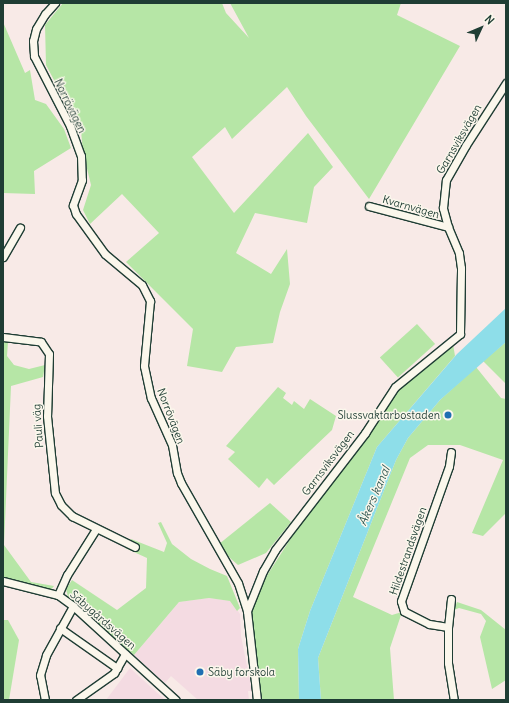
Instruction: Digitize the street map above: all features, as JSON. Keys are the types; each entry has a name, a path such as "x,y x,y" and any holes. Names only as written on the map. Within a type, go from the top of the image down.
{"street":[{"name":"Norrövägen","path":"56,3 36,29 33,40 34,56 70,126 80,156 82,180 73,205 76,214 105,254 142,285 150,301 144,366 151,398 172,445 177,473 238,582 247,611 257,700"},
{"name":"Garnsviksvägen","path":"247,611 263,571 275,550 365,433 395,387 460,334 461,268 459,253 442,208 446,180 466,145 506,83"},
{"name":"Kvarnvägen","path":"369,206 448,227"},
{"path":"3,257 20,228"},
{"name":"Pauli väg","path":"3,337 41,342 49,354 46,406 56,493 61,505 72,516 96,530 135,547"},
{"name":"Hildestrandsvägen","path":"448,627 430,624 404,611 401,601 449,466 452,452"},
{"path":"58,595 67,575 96,530"},
{"name":"Säbygårdsvägen","path":"3,581 58,595 73,606 176,700"},
{"path":"451,599 448,627 448,663 454,700"},
{"path":"45,700 40,675 46,655 73,606"},
{"path":"60,628 117,668"},
{"path":"76,700 114,673 125,654"}],"shaded area":[{"path":"209,598 231,601 240,614 241,636 252,691 248,691 249,700 198,700 171,676 165,683 134,655 179,602"},
{"path":"130,668 165,700 106,700"}],"green space":[{"path":"63,3 222,3 226,13 249,38 230,3 401,3 397,15 460,46 369,199 306,116 287,87 232,139 225,127 192,157 234,213 308,133 333,167 314,187 307,223 255,213 236,253 271,274 287,249 290,284 280,312 273,343 236,347 222,372 187,366 193,329 126,262 159,233 122,194 90,224 83,210 91,185 83,152 81,131 46,65 45,25"},
{"path":"3,22 25,73 30,70 35,100 46,104 64,129 71,148 34,171 35,194 3,193"},
{"path":"417,324 435,344 398,378 380,357"},
{"path":"3,340 8,342 7,356 14,365 29,369 45,365 43,377 11,386 4,545 31,582 54,586 50,591 3,578"},
{"path":"506,342 506,384 483,361"},
{"path":"453,344 455,356 377,447 310,611 298,649 299,700 261,700 251,611 259,588 291,538 400,388 426,364"},
{"path":"476,367 501,398 506,399 506,513 483,536 472,533 503,460 460,445 428,445 410,458 353,597 392,615 402,612 390,648 394,700 321,700 318,658 396,460 408,438 440,400"},
{"path":"278,387 286,393 283,398 292,405 294,401 304,409 310,399 336,416 332,430 274,485 267,478 259,488 228,459 235,452 226,446"},
{"path":"270,503 291,522 266,553 238,565 230,558 219,544"},
{"path":"161,522 172,544 191,559 227,576 240,608 237,611 230,601 209,598 179,602 134,655 68,597 66,589 72,580 117,610 146,588 147,558 125,548 131,539 164,552 167,543 158,523"},
{"path":"457,602 481,610 506,630 506,680 492,689 480,637 486,621 481,614 459,608 454,610"},
{"path":"3,620 8,620 19,640 9,700 3,700"}],"water":[{"name":"Åkers kanal","path":"506,308 506,342 440,400 408,438 396,460 318,658 321,700 299,700 298,649 310,611 377,447 457,354"}],"place":[{"name":"Slussvaktarbostaden","path":"448,415"},
{"name":"Säby forskola","path":"200,672"}]}
